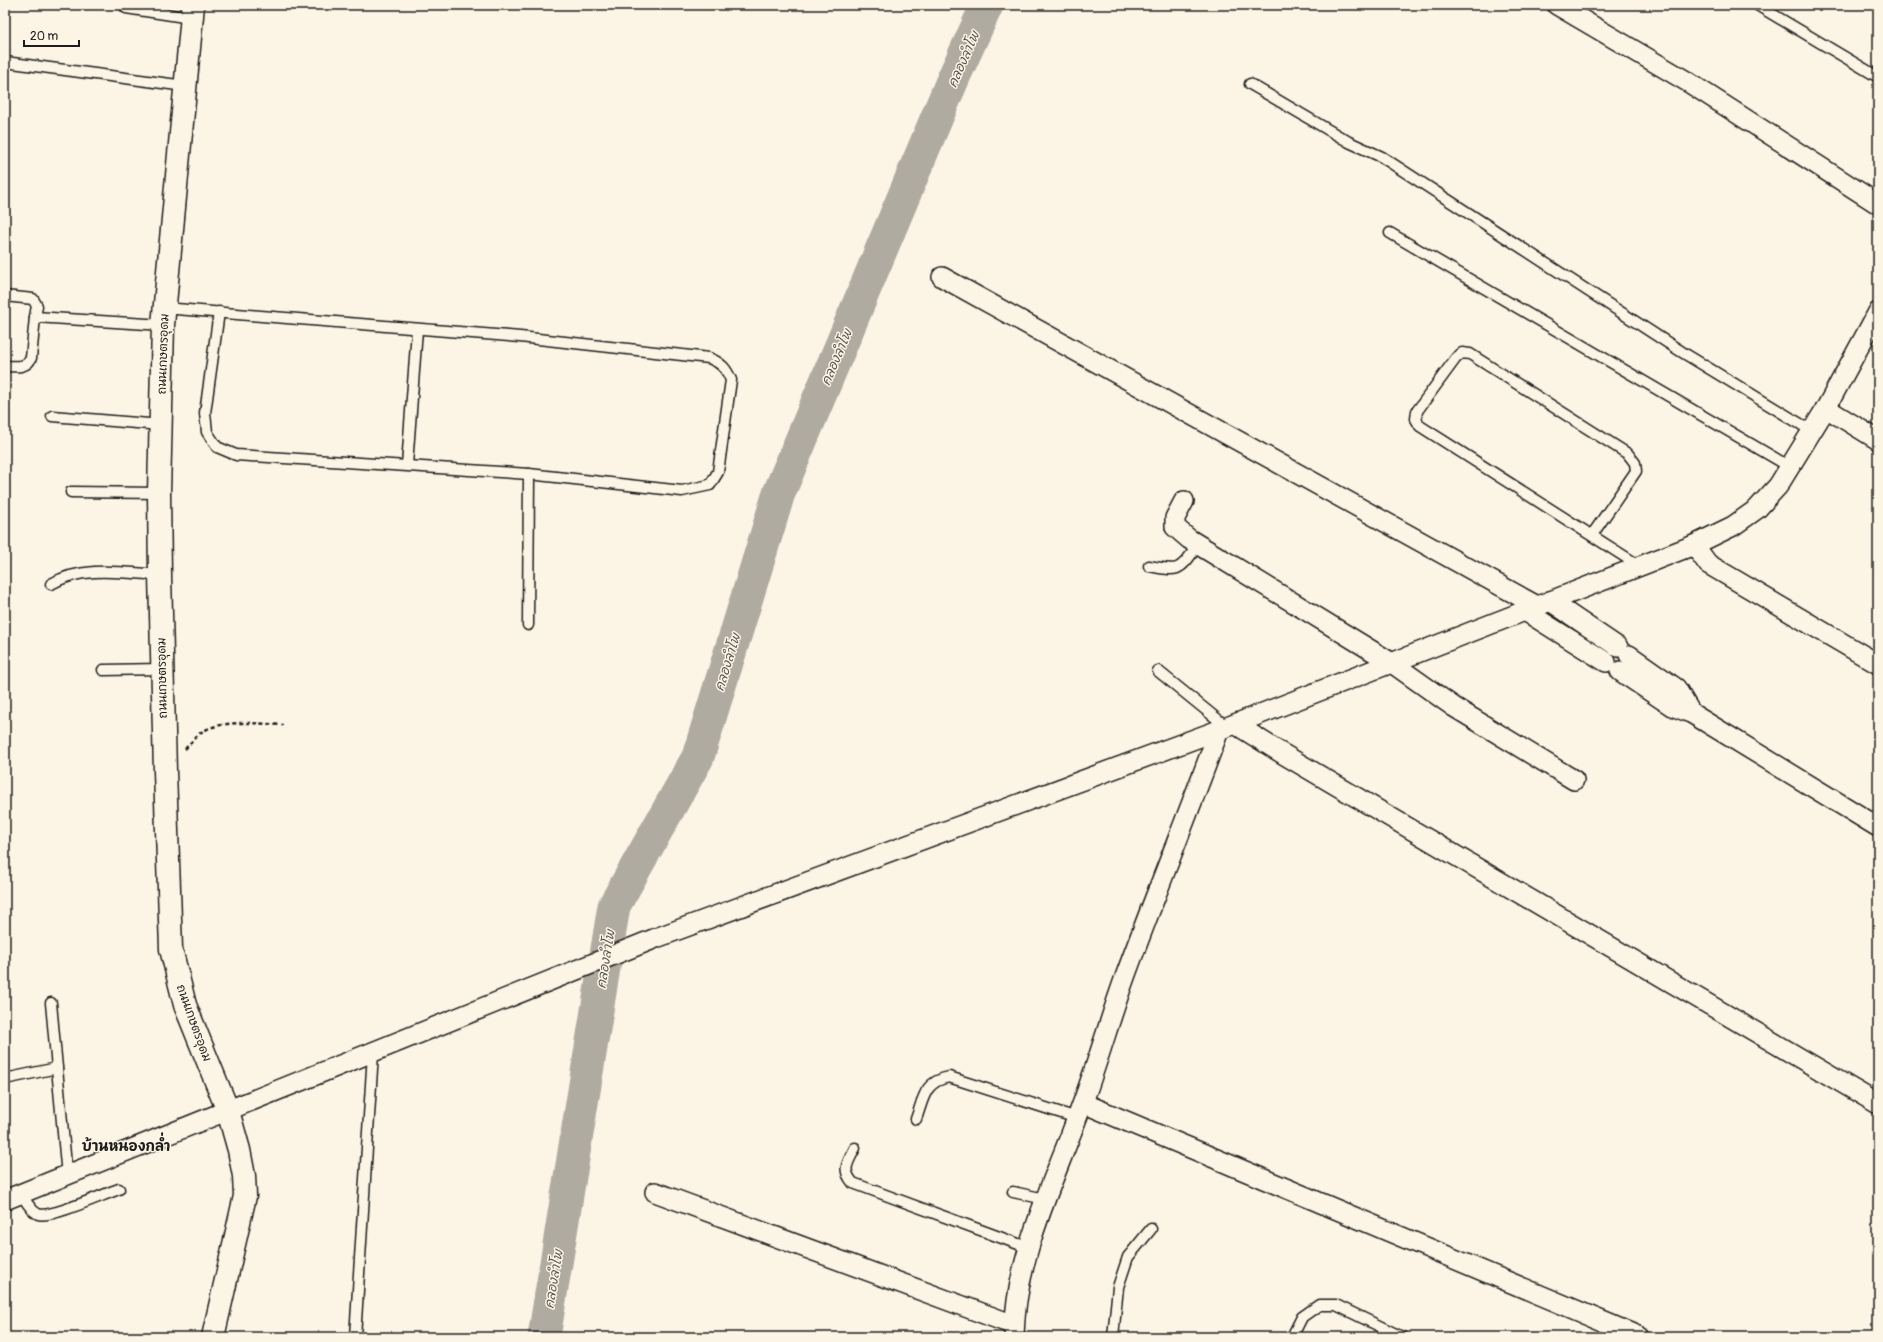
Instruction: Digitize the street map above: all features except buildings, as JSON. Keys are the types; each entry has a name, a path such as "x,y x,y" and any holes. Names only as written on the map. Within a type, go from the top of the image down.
{"street":[{"path":"1557,5 1688,82 1878,204"},
{"name":"ถนนเกษตรอุดม","path":"192,12 164,316 159,493 160,575 164,771 173,955 184,1005 228,1111 239,1150 244,1176 245,1196 213,1337"},
{"path":"942,277 1537,606 1618,659 1672,706 1691,713 1878,827"},
{"path":"14,1197 656,938 1227,727 1641,567 1694,545 1733,526 1757,509 1778,486 1826,408 1878,312"},
{"path":"1826,408 1878,440"},
{"path":"1184,501 1175,518 1175,526 1179,532 1392,663 1454,707 1574,780"},
{"path":"1694,545 1708,564 1878,664"},
{"path":"1537,606 1618,659"},
{"path":"1227,727 1290,758 1878,1104"},
{"path":"655,1192 1014,1331 1029,1248 1045,1199 1080,1110 1124,978 1227,727"},
{"path":"1080,1110 1640,1337"}],"lane":[{"path":"1757,5 1878,77"},
{"path":"126,8 192,12"},
{"path":"5,62 185,86"},
{"path":"1250,84 1349,142 1382,157 1682,352 1812,431"},
{"path":"1390,232 1790,467"},
{"path":"5,296 33,298 37,306 31,358 29,363 22,366 5,366"},
{"path":"35,317 164,316 219,312 417,330 520,337 709,358 719,362 727,370 731,380 718,472 710,485 682,491 529,474 236,455 217,447 207,432 204,413 219,312"},
{"path":"407,465 417,330"},
{"path":"1592,535 1636,471 1634,463 1628,454 1470,354 1462,353 1456,358 1417,411 1416,419 1420,426 1641,567"},
{"path":"52,416 161,425"},
{"path":"528,625 529,474"},
{"path":"71,492 159,493"},
{"path":"1148,566 1177,569 1182,566 1198,545"},
{"path":"51,584 74,573 94,572 160,575"},
{"path":"103,670 162,669"},
{"path":"1158,671 1227,727"},
{"path":"51,1003 66,1176"},
{"path":"355,1337 373,1053"},
{"path":"5,1079 57,1068"},
{"path":"916,1119 929,1084 938,1079 948,1077 1080,1110"},
{"path":"856,1148 846,1167 846,1176 852,1183 1029,1248"},
{"path":"14,1197 39,1214 52,1214 118,1189"},
{"path":"1013,1192 1045,1199"},
{"path":"1113,1337 1118,1287 1128,1257 1151,1229"},
{"path":"1292,1337 1302,1317 1319,1305 1336,1305 1402,1337"}],"path":[{"path":"164,771 200,733 216,726 231,724 283,725"}],"waterway":[{"name":"คลองลำโพ","path":"544,1337 614,906 698,757 779,493 953,79 987,5"}],"district":[{"name":"บ้านหนองกล่ำ","path":"126,1146"}]}
